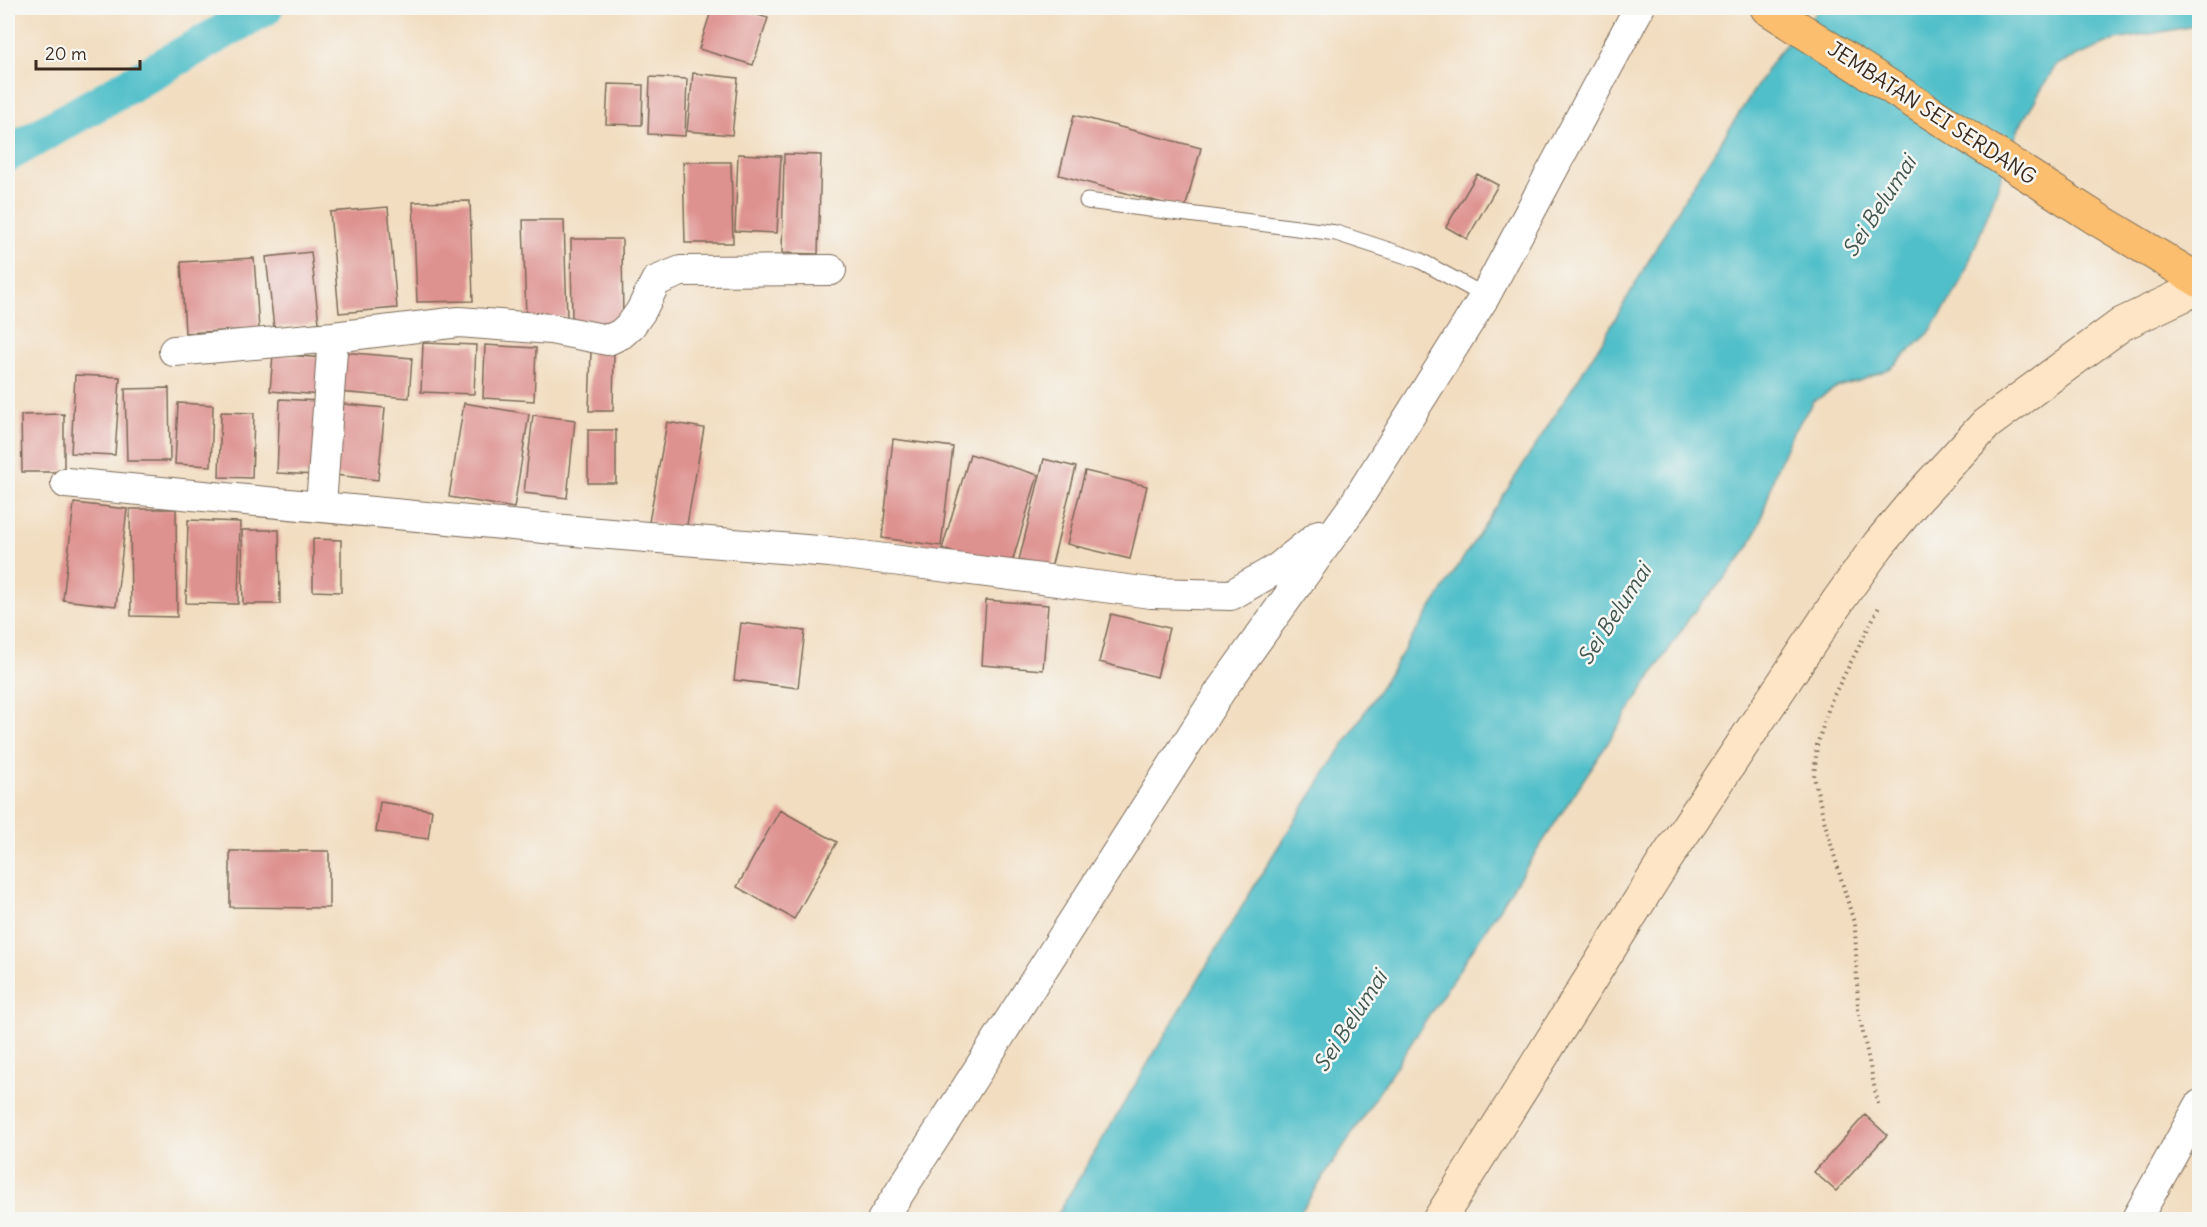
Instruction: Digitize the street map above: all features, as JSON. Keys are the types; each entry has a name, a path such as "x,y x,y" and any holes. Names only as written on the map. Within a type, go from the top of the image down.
{"highway":[{"name":"JEMBATAN SEI SERDANG","path":"1767,8 2097,219 2199,281"}],"street":[{"path":"882,1220 1221,690 1352,508 1485,296 1639,8"},
{"path":"174,351 333,338 459,322 551,329 608,340 621,334 631,325 641,311 652,286 660,278 681,271 831,270"},
{"path":"1439,1220 1662,866 1838,601 1879,544 1913,503 1986,424 2122,324 2199,286"},
{"path":"321,506 333,338"},
{"path":"66,483 586,532 830,552 1151,593 1231,595 1278,568 1352,508"},
{"path":"2136,1220 2199,1105"}],"lane":[{"path":"1088,201 1336,233 1419,260 1485,296"}],"path":[{"path":"1878,1104 1858,1009 1855,926 1825,824 1814,777 1817,745 1831,701 1881,598"}],"water":[{"name":"Sei Belumai","path":"1821,8 2199,8 2199,25 2116,40 2056,65 2019,127 1960,285 1929,333 1891,368 1837,387 1814,401 1793,432 1776,470 1761,520 1749,547 1690,617 1296,1219 1054,1220 1273,855 1603,340 1686,196 1778,53"}],"building":[{"path":"712,8 735,8 768,18 753,65 699,49"},
{"path":"693,73 738,78 732,135 687,131"},
{"path":"650,77 687,79 685,136 648,134"},
{"path":"608,84 643,85 642,125 606,124"},
{"path":"1074,115 1201,148 1185,209 1059,175"},
{"path":"738,154 781,156 777,233 735,231"},
{"path":"784,154 821,155 818,254 782,253"},
{"path":"683,162 731,162 733,243 685,243"},
{"path":"1477,174 1498,185 1467,239 1446,227"},
{"path":"470,201 473,301 417,302 413,202"},
{"path":"388,207 397,308 339,313 330,212"},
{"path":"523,220 564,220 567,317 526,318"},
{"path":"571,239 622,239 623,327 572,327"},
{"path":"311,252 319,323 274,328 266,257"},
{"path":"254,258 259,329 185,333 181,262"},
{"path":"423,343 476,345 474,394 421,392"},
{"path":"485,345 536,348 534,401 483,398"},
{"path":"591,351 614,352 613,411 589,411"},
{"path":"341,352 412,358 409,398 338,392"},
{"path":"273,354 325,358 321,395 270,391"},
{"path":"75,375 120,377 115,455 71,453"},
{"path":"169,388 170,461 127,461 125,389"},
{"path":"280,399 319,401 316,475 277,473"},
{"path":"178,403 213,405 211,466 175,464"},
{"path":"333,403 385,408 378,480 326,474"},
{"path":"464,403 529,414 514,508 449,497"},
{"path":"221,412 254,413 252,478 219,477"},
{"path":"64,414 64,472 22,472 21,415"},
{"path":"533,415 575,420 567,498 524,493"},
{"path":"667,422 704,428 686,530 649,522"},
{"path":"588,430 616,430 616,483 588,483"},
{"path":"893,439 953,447 941,546 882,538"},
{"path":"970,454 1038,475 1010,569 942,549"},
{"path":"1044,459 1076,467 1051,568 1019,560"},
{"path":"1085,471 1147,486 1130,559 1067,544"},
{"path":"74,503 127,509 116,606 63,600"},
{"path":"130,509 176,509 177,617 131,616"},
{"path":"188,520 240,522 238,604 186,603"},
{"path":"242,530 279,530 280,604 243,604"},
{"path":"313,539 341,540 341,592 313,591"},
{"path":"986,600 1048,605 1043,670 982,665"},
{"path":"1111,614 1169,628 1157,677 1099,662"},
{"path":"741,623 805,631 798,688 734,680"},
{"path":"380,802 432,810 428,839 376,832"},
{"path":"780,810 837,842 794,919 737,887"},
{"path":"230,851 329,851 329,908 230,907"},
{"path":"1865,1115 1887,1135 1836,1191 1814,1172"}],"waterway":[{"path":"8,154 265,8"}]}
